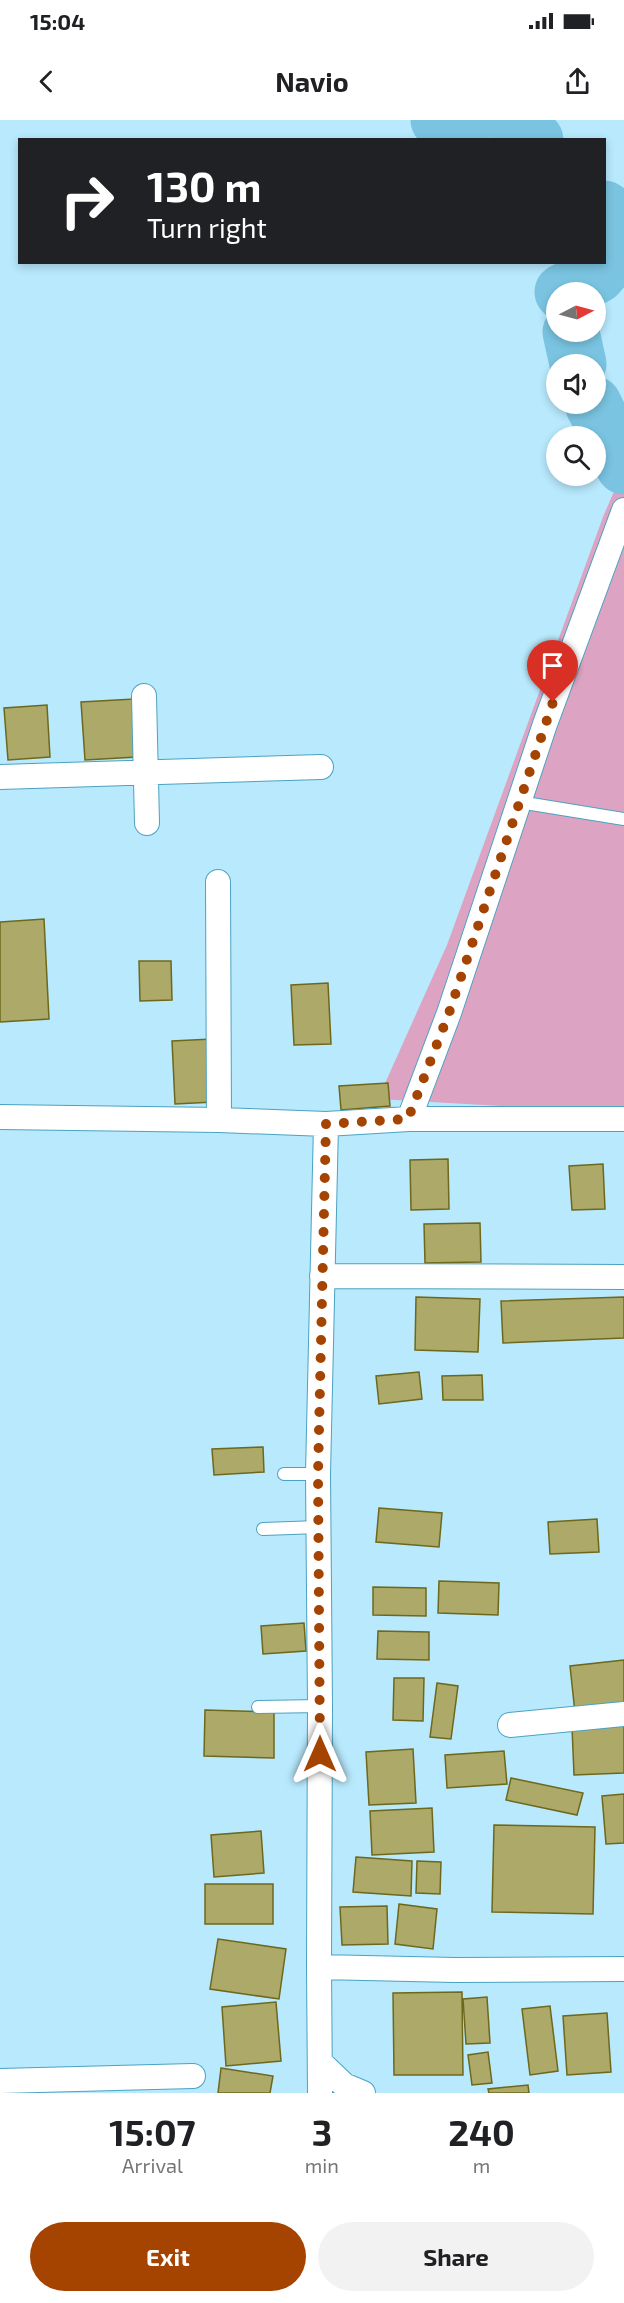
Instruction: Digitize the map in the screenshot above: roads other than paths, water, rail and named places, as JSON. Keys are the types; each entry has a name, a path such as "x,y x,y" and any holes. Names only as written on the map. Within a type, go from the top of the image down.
{"street":[{"path":"408,1119 449,1013 545,724 621,517"},
{"path":"144,696 147,823"},
{"path":"0,777 321,767"},
{"path":"218,882 219,1120"},
{"path":"0,1117 326,1124 408,1119 624,1119"},
{"path":"320,2093 318,1474 326,1124"},
{"path":"322,1276 624,1277"},
{"path":"510,1725 624,1714"},
{"path":"319,1967 624,1970"},
{"path":"320,2062 344,2085 363,2093"},
{"path":"0,2081 193,2076"}],"lane":[{"path":"519,802 624,819"},
{"path":"284,1474 318,1474"},
{"path":"263,1529 319,1527"},
{"path":"258,1707 320,1706"}],"waterway":[{"path":"439,120 467,120"},
{"path":"512,120 533,138"},
{"path":"583,282 597,275 614,255 613,215 606,210"},
{"path":"573,342 576,354"},
{"path":"598,414 624,466"}]}
